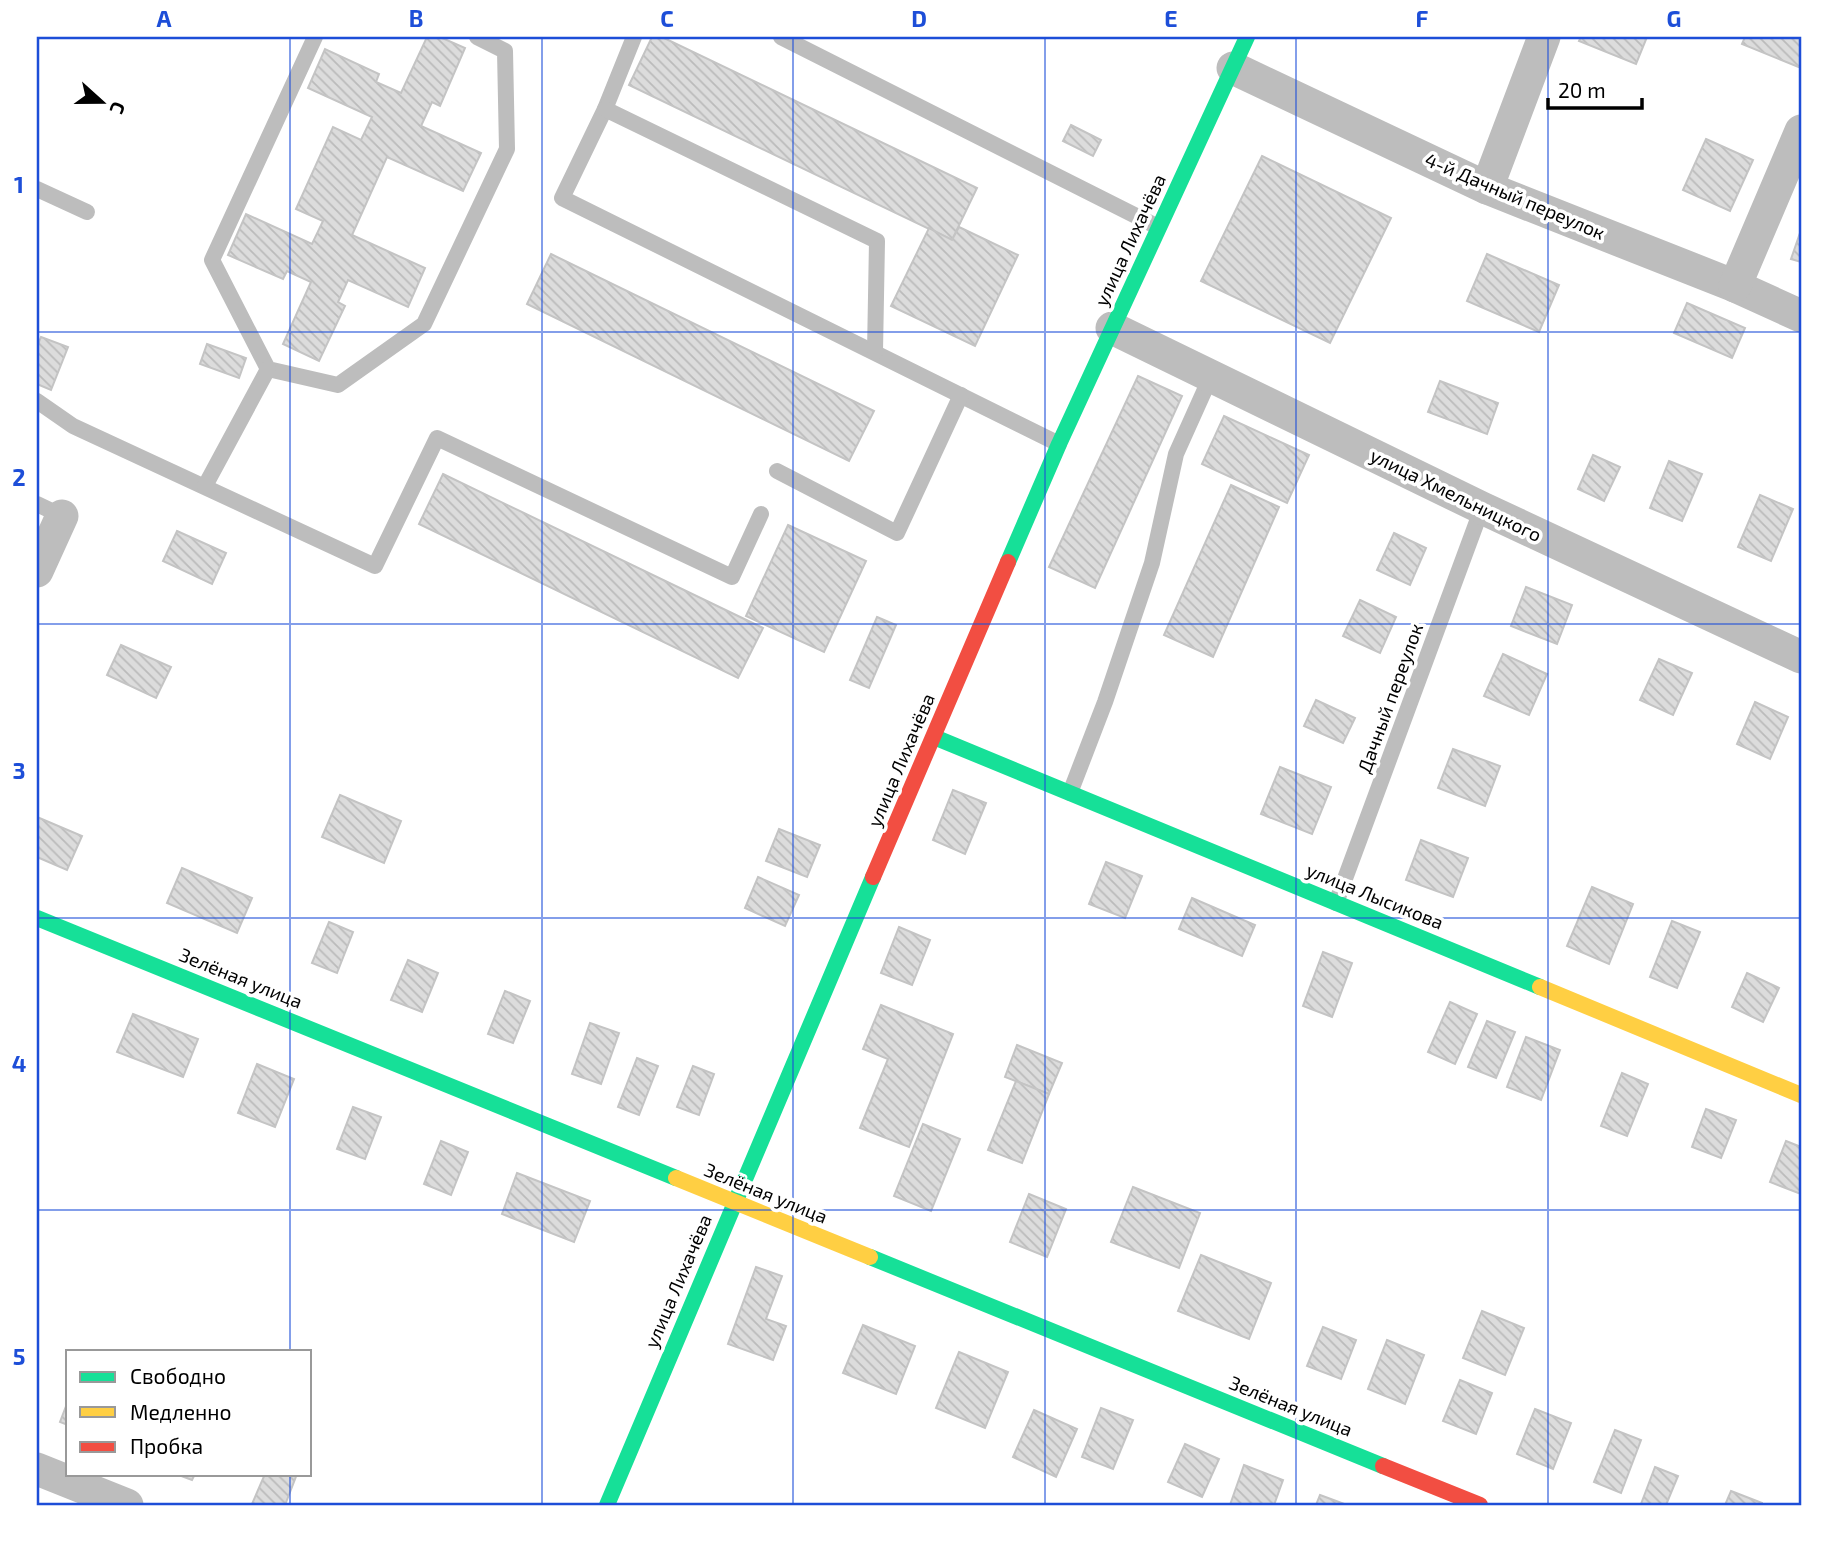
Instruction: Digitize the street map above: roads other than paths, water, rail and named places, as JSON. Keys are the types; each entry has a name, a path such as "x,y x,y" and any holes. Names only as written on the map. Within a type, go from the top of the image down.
{"street":[{"name":"улица Лихачёва","path":"607,1505 1059,444 1247,37"},
{"path":"1487,188 1544,37"},
{"name":"4-й Дачный переулок","path":"1233,68 1487,188 1735,286 1801,316"},
{"path":"1735,286 1801,131"},
{"name":"улица Хмельницкого","path":"1112,328 1482,508 1801,657"},
{"path":"37,571 50,510"},
{"name":"улица Лысикова","path":"934,737 1801,1095"},
{"name":"Зелёная улица","path":"37,918 1480,1505"},
{"path":"37,1469 127,1505"}],"lane":[{"path":"315,37 212,260 268,369 338,385 424,324 507,149 505,51 477,37"},
{"path":"634,37 605,109 562,198 1059,444"},
{"path":"781,37 1158,228"},
{"path":"605,109 877,241 875,352"},
{"path":"37,189 87,212"},
{"path":"205,486 268,369"},
{"path":"1070,793 1105,702 1152,563 1176,454 1211,376"},
{"path":"777,471 897,533 961,395"},
{"path":"37,401 73,426 375,566 437,438 732,577 761,514"},
{"name":"Дачный переулок","path":"1336,903 1482,508"}]}
